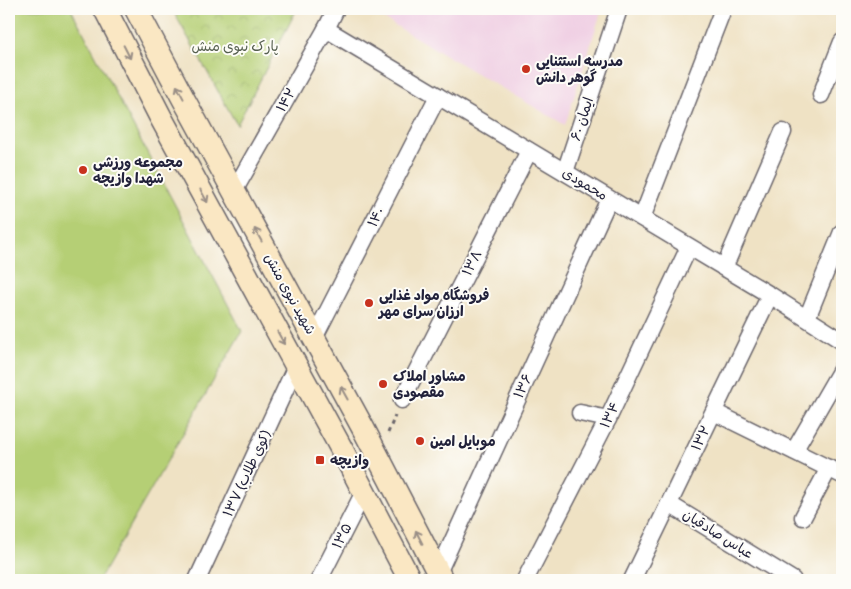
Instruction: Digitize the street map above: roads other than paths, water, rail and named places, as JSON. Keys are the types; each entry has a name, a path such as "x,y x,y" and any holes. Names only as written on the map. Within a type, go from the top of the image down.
{"main road":[{"name":"شهید نبوی منش","path":"105,9 160,116 410,580"},
{"name":"شهید نبوی منش","path":"136,9 378,456 440,577"}],"street":[{"name":"۱۴۲","path":"234,191 336,9"},
{"name":"ایمان ۶۰","path":"565,172 619,9"},
{"path":"642,218 723,9"},
{"name":"محمودی","path":"326,29 770,295 842,341"},
{"path":"821,95 837,69 842,42"},
{"name":"۱۴۰","path":"314,338 438,96"},
{"path":"724,268 783,132"},
{"name":"۱۳۸","path":"402,400 529,151"},
{"name":"۱۳۶","path":"440,577 608,199"},
{"path":"807,318 842,232"},
{"name":"۱۳۴","path":"525,580 608,419 690,247"},
{"name":"۱۳۲","path":"632,580 770,295"},
{"name":"۱۳۷ (کوی طلاب)","path":"197,580 296,366"},
{"path":"794,451 842,368"},
{"path":"580,412 608,419"},
{"path":"714,412 836,472 803,517"},
{"name":"۱۳۵","path":"319,580 364,492"},
{"name":"عباس صادقیان","path":"669,504 793,580"}],"place":[{"name":"مدرسه استثنایی گوهر دانش","path":"526,69"},
{"name":"مجموعه ورزشی شهدا وازیچه","path":"83,170"},
{"name":"فروشگاه مواد غذایی ارزان سرای مهر","path":"369,303"},
{"name":"مشاور املاک مقصودی","path":"383,384"},
{"name":"موبایل امین","path":"420,441"},
{"name":"وازیچه","path":"320,460"}],"park label":[{"name":"پارک نبوی منش","path":"235,46"}]}
